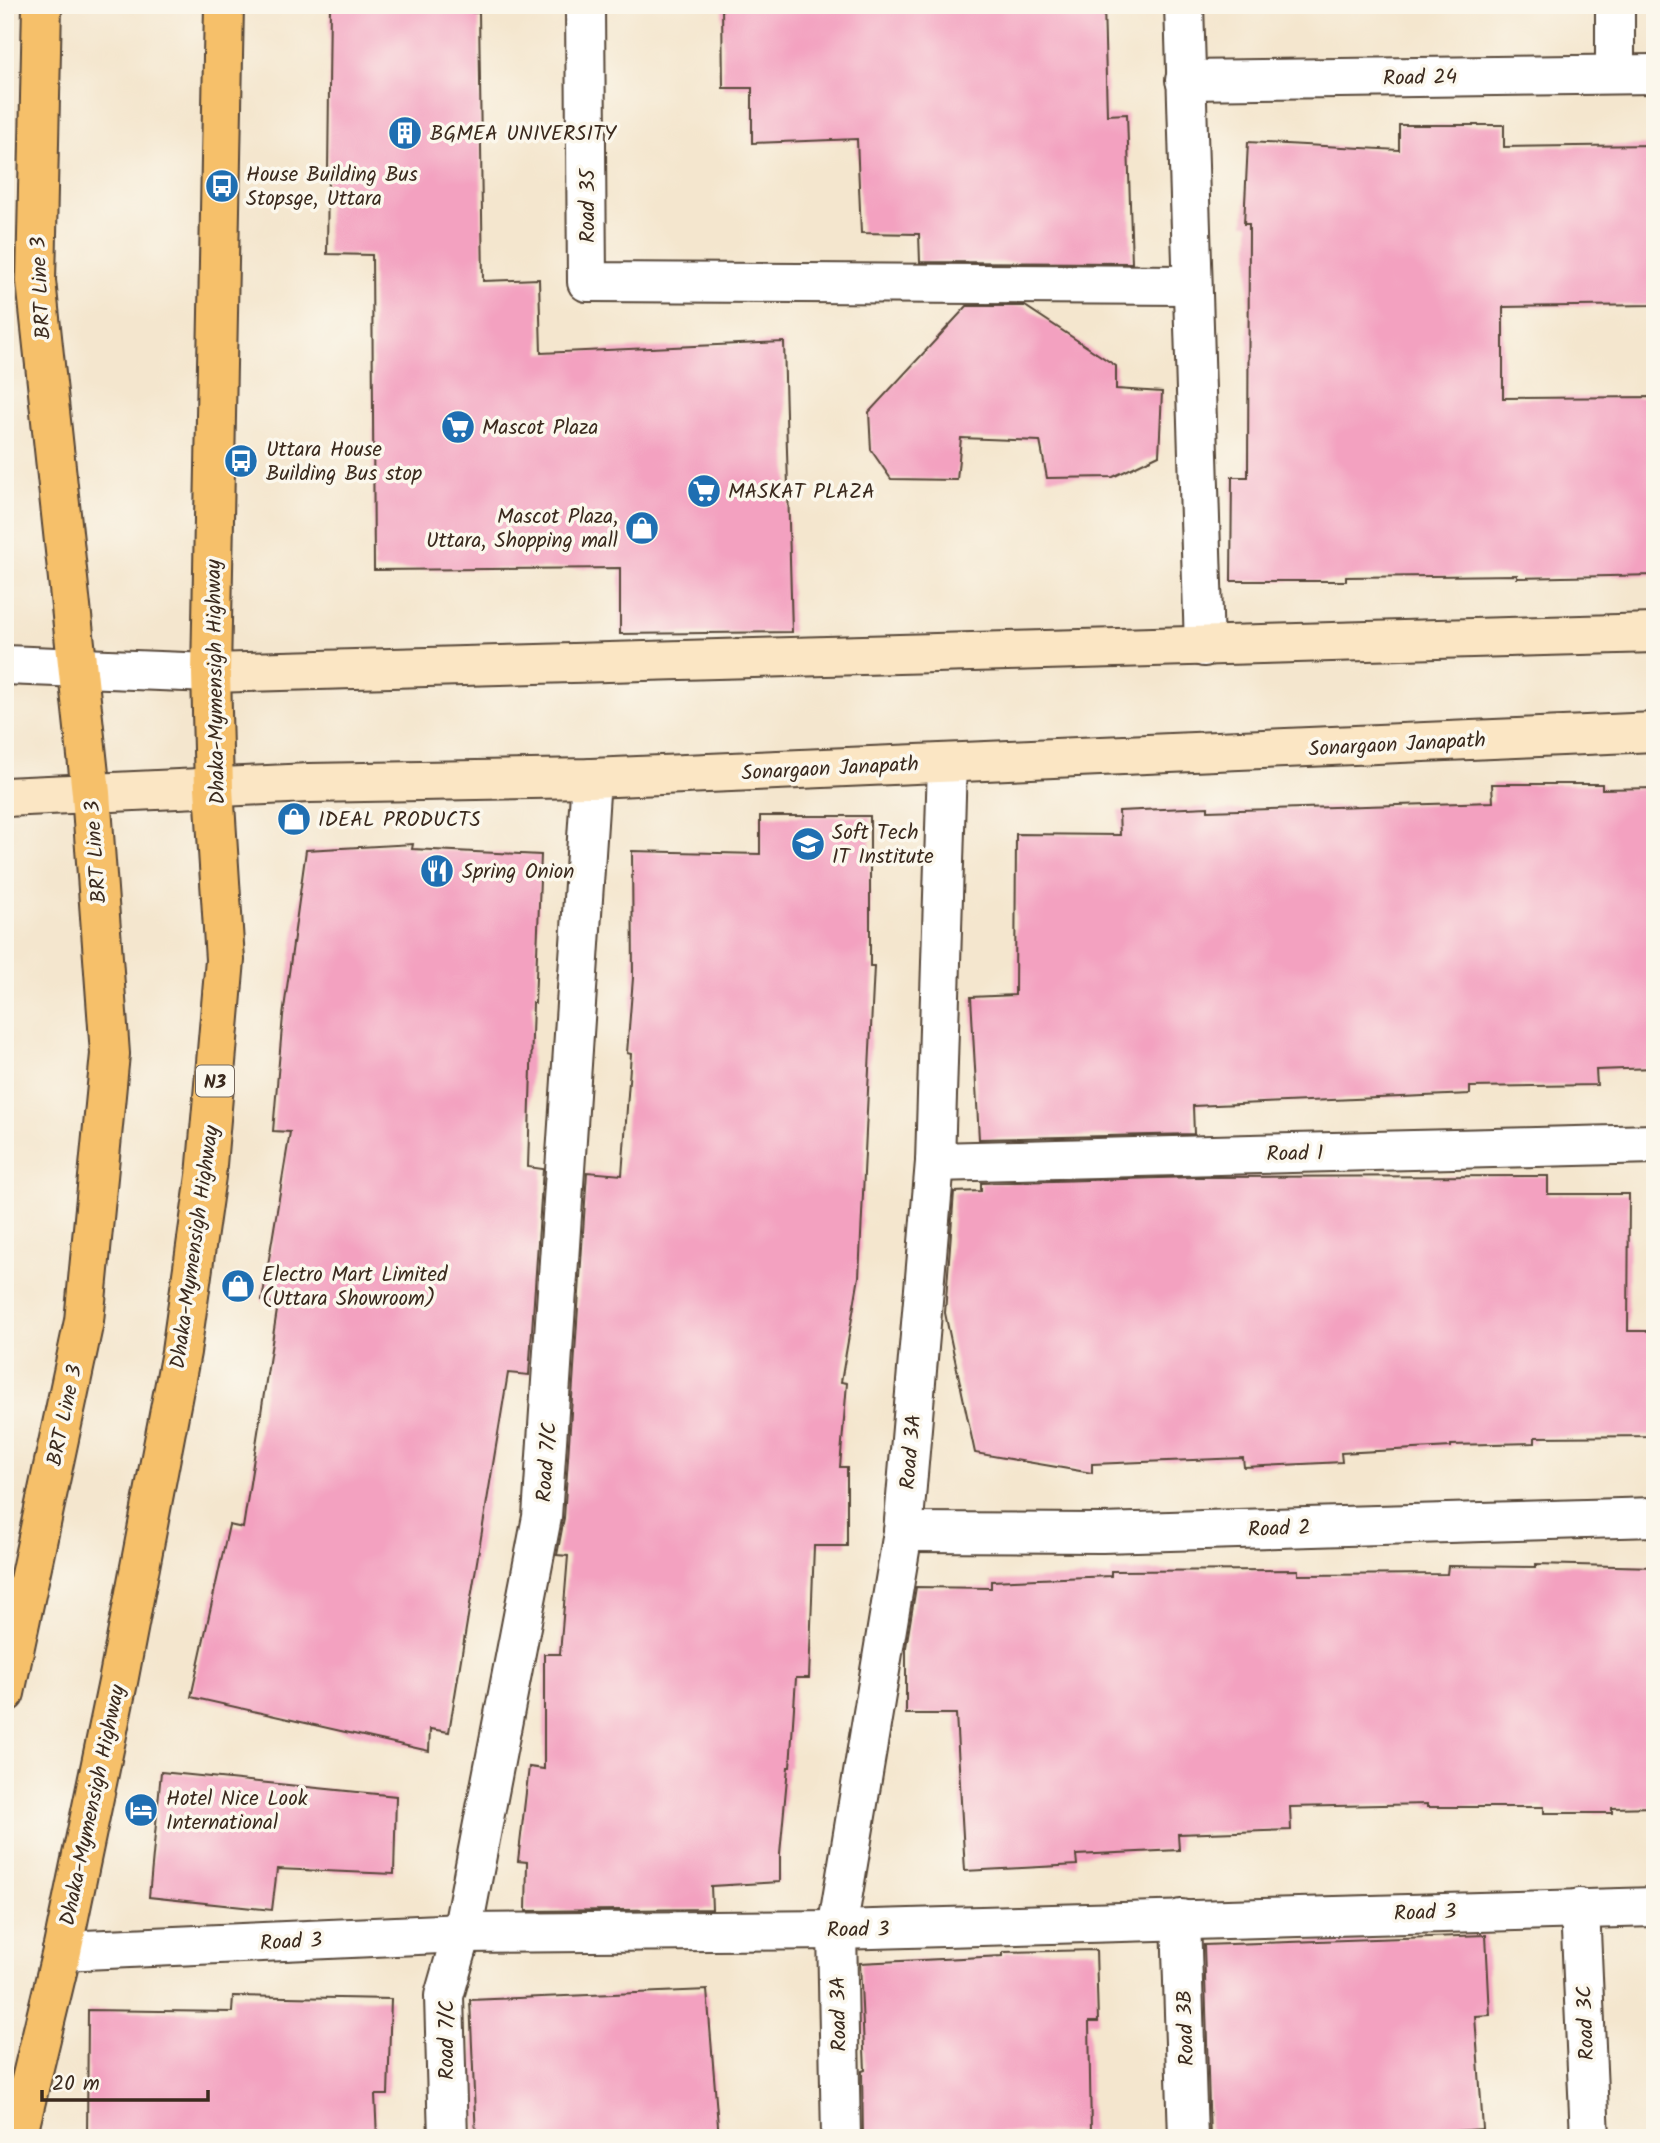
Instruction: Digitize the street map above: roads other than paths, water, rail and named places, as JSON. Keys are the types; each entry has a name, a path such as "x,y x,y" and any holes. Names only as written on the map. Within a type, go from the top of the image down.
{"highway":[{"name":"BRT Line 3","path":"5,1693 84,1321 110,1054 90,793 36,281 42,5"},
{"name":"Dhaka-Mymensigh Highway","path":"17,2138 62,1951 118,1682 181,1352 206,1176 225,960 214,788 211,673 224,5"}],"main road":[{"path":"211,673 1655,633"},
{"name":"Sonargaon Janapath","path":"5,797 309,783 591,778 1655,732"}],"street":[{"name":"Road 35","path":"585,5 587,282 1191,285"},
{"path":"1184,5 1204,647"},
{"path":"1615,5 1615,75"},
{"name":"Road 24","path":"1185,80 1655,74"},
{"path":"5,665 211,673"},
{"name":"Road 3A","path":"841,2138 837,1930 903,1532 935,1162 947,763"},
{"name":"Road 7/C","path":"448,2138 444,1996 462,1933 542,1517 591,778"},
{"name":"Road 1","path":"935,1162 1655,1144"},
{"name":"Road 2","path":"903,1532 1102,1533 1655,1517"},
{"name":"Road 3","path":"62,1951 462,1933 837,1930 1655,1907"},
{"name":"Road 3C","path":"1580,1908 1590,2138"},
{"name":"Road 3B","path":"1181,1919 1188,2138"}],"place":[{"name":"BGMEA UNIVERSITY","path":"405,133"},
{"name":"House Building Bus Stopsge, Uttara","path":"222,186"},
{"name":"Mascot Plaza","path":"458,427"},
{"name":"Uttara House Building Bus stop","path":"241,461"},
{"name":"MASKAT PLAZA","path":"704,491"},
{"name":"Mascot Plaza, Uttara, Shopping mall","path":"642,528"},
{"name":"IDEAL PRODUCTS","path":"294,819"},
{"name":"Soft Tech IT Institute","path":"808,844"},
{"name":"Spring Onion","path":"437,871"},
{"name":"Electro Mart Limited (Uttara Showroom)","path":"238,1286"},
{"name":"Hotel Nice Look International","path":"141,1810"}]}
